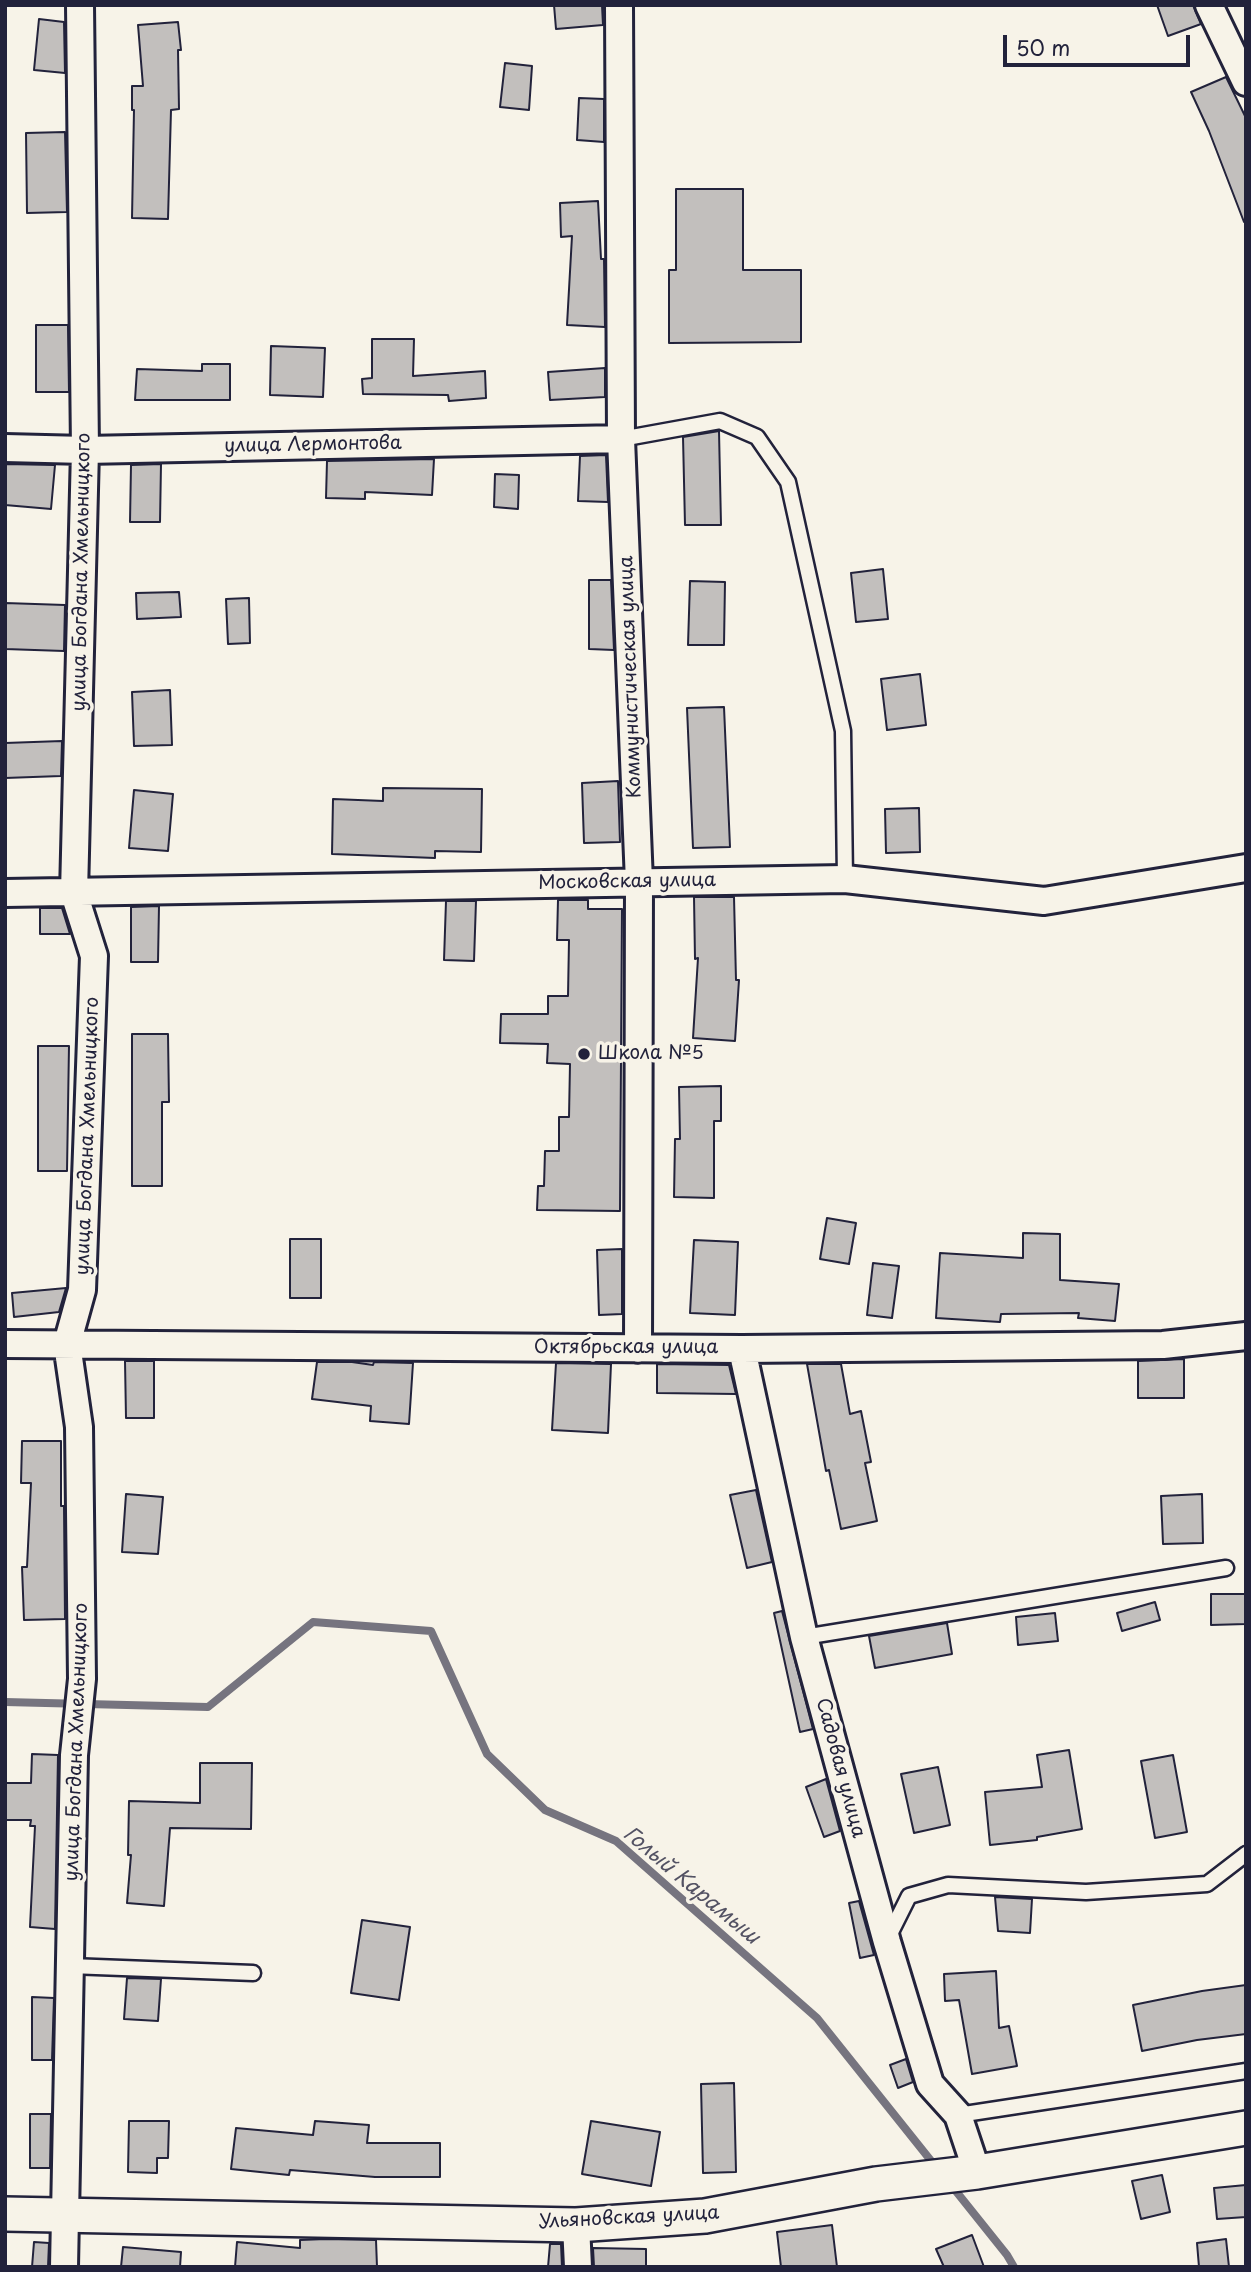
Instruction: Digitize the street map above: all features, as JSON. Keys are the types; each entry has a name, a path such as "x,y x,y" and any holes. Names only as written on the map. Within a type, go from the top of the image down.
{"street":[{"name":"улица Богдана Хмельницкого","path":"64,2267 74,1755 82,1679 79,1427 67,1344 82,1290 94,956 74,892 85,450 80,5"},
{"name":"Коммунистическая улица","path":"619,5 621,439 639,882 638,1349"},
{"path":"1209,5 1246,82"},
{"name":"улица Лермонтова","path":"5,448 85,450 621,439"},
{"name":"Московская улица","path":"5,893 845,879 1044,901 1246,868"},
{"name":"Октябрьская улица","path":"5,1344 742,1349 1163,1345 1246,1336"},
{"name":"Садовая улица","path":"742,1349 804,1637 887,1942 930,2084 958,2115 977,2172"},
{"name":"Ульяновская улица","path":"5,2214 576,2225 705,2216 876,2184 977,2172 1246,2128"},
{"path":"576,2225 578,2267"}],"lane":[{"path":"621,439 720,421 757,436 788,482 843,731 845,879"},
{"path":"804,1637 1226,1568"},
{"path":"887,1942 909,1896 948,1885 1086,1892 1207,1884 1246,1854"},
{"path":"70,1966 253,1973"},
{"path":"958,2115 1246,2071"}],"building":[{"path":"554,5 602,5 603,25 556,29"},
{"path":"1157,5 1193,5 1201,24 1168,36"},
{"path":"39,19 64,22 65,73 34,70"},
{"path":"178,22 181,50 178,50 179,109 171,110 168,219 132,218 132,86 143,86 138,25"},
{"path":"505,63 532,66 529,110 500,107"},
{"path":"1226,77 1246,118 1246,222 1191,92"},
{"path":"579,98 604,99 604,142 577,140"},
{"path":"65,132 67,212 27,213 26,133"},
{"path":"676,189 743,189 743,270 801,270 801,342 669,343 669,270 676,270"},
{"path":"598,201 601,259 604,259 605,327 567,325 572,236 561,237 560,203"},
{"path":"36,325 68,325 69,392 36,392"},
{"path":"372,339 414,339 413,376 485,371 486,398 449,401 448,395 363,394 362,379 372,378"},
{"path":"271,346 325,348 323,397 270,395"},
{"path":"202,364 230,364 230,400 135,400 137,369 202,371"},
{"path":"605,368 605,397 550,400 548,372"},
{"path":"719,431 721,525 685,525 683,437"},
{"path":"606,455 608,502 578,501 580,456"},
{"path":"434,459 432,495 365,492 365,499 326,498 327,461"},
{"path":"5,464 55,465 51,509 5,505"},
{"path":"161,464 160,522 130,522 131,465"},
{"path":"495,474 519,475 518,509 494,507"},
{"path":"883,569 888,619 856,622 851,573"},
{"path":"589,580 611,580 614,650 589,649"},
{"path":"690,581 725,582 724,645 688,645"},
{"path":"179,592 181,617 137,619 136,593"},
{"path":"249,598 250,643 228,644 226,599"},
{"path":"5,603 65,605 64,651 5,649"},
{"path":"920,674 926,725 887,730 881,679"},
{"path":"170,690 172,745 134,746 132,692"},
{"path":"724,707 730,847 693,848 687,708"},
{"path":"62,741 61,776 5,778 5,743"},
{"path":"618,781 620,842 584,843 582,783"},
{"path":"383,788 482,789 481,852 435,851 435,858 332,854 333,799 383,801"},
{"path":"134,790 173,794 168,851 129,848"},
{"path":"919,808 920,852 886,853 885,809"},
{"path":"694,897 734,897 736,980 739,980 735,1041 693,1038 698,958 695,959"},
{"name":"Школа №5","path":"558,900 588,900 588,909 622,909 620,1211 537,1210 538,1186 544,1186 545,1151 559,1151 559,1117 569,1117 570,1064 547,1063 548,1044 500,1043 501,1014 548,1014 548,996 568,996 569,940 557,940"},
{"path":"446,901 476,901 474,961 444,960"},
{"path":"159,906 158,962 131,962 131,907"},
{"path":"40,908 62,908 70,934 40,934"},
{"path":"132,1034 168,1034 169,1102 162,1102 162,1186 132,1186"},
{"path":"38,1046 69,1046 67,1171 38,1171"},
{"path":"721,1086 721,1121 714,1121 714,1198 674,1197 675,1139 680,1139 679,1087"},
{"path":"827,1218 856,1223 849,1264 820,1259"},
{"path":"1023,1233 1060,1234 1060,1280 1119,1284 1115,1321 1078,1318 1079,1313 1001,1314 1000,1322 936,1318 940,1253 1023,1258"},
{"path":"290,1239 321,1239 321,1298 290,1298"},
{"path":"694,1240 738,1242 735,1315 690,1313"},
{"path":"622,1249 622,1314 599,1315 597,1250"},
{"path":"873,1263 899,1266 892,1318 867,1315"},
{"path":"66,1288 59,1312 14,1317 12,1293"},
{"path":"1184,1359 1184,1398 1138,1398 1138,1361"},
{"path":"125,1361 154,1361 154,1418 126,1418"},
{"path":"317,1362 373,1365 374,1362 413,1363 409,1424 370,1421 371,1406 312,1399"},
{"path":"556,1363 611,1364 608,1433 552,1430"},
{"path":"657,1364 729,1365 736,1394 657,1393"},
{"path":"807,1364 841,1364 850,1414 861,1411 871,1462 865,1463 877,1521 841,1529 829,1470 826,1471"},
{"path":"22,1441 61,1441 65,1619 24,1620 22,1567 27,1567 31,1483 21,1483"},
{"path":"756,1490 772,1562 747,1568 730,1495"},
{"path":"126,1494 163,1497 158,1554 122,1552"},
{"path":"1202,1494 1203,1543 1163,1544 1161,1496"},
{"path":"1211,1594 1246,1594 1246,1624 1211,1625"},
{"path":"1155,1602 1160,1620 1122,1631 1117,1613"},
{"path":"782,1611 813,1729 800,1732 774,1613"},
{"path":"1055,1613 1058,1641 1018,1645 1016,1617"},
{"path":"947,1623 952,1654 875,1668 869,1636"},
{"path":"1069,1750 1082,1829 1037,1837 1037,1840 990,1845 985,1792 1042,1787 1037,1755"},
{"path":"32,1754 58,1755 55,1929 30,1927 35,1826 30,1826 31,1820 5,1820 5,1783 31,1783"},
{"path":"1173,1755 1187,1832 1155,1838 1141,1761"},
{"path":"200,1763 252,1763 251,1829 170,1828 164,1906 127,1903 131,1855 128,1855 129,1801 200,1803"},
{"path":"938,1767 950,1825 914,1833 901,1774"},
{"path":"826,1779 840,1831 824,1837 806,1787"},
{"path":"995,1897 1032,1899 1030,1933 998,1931"},
{"path":"859,1901 874,1955 860,1958 849,1903"},
{"path":"362,1920 410,1927 399,2000 351,1993"},
{"path":"996,1971 999,2028 1009,2026 1017,2066 972,2074 959,2000 945,2001 944,1974"},
{"path":"127,1978 161,1979 158,2021 124,2019"},
{"path":"1246,1985 1246,2034 1142,2051 1133,2005"},
{"path":"32,1997 54,1998 52,2060 32,2060"},
{"path":"906,2059 913,2082 898,2088 890,2065"},
{"path":"734,2083 736,2172 703,2173 701,2084"},
{"path":"30,2114 51,2114 50,2168 30,2168"},
{"path":"129,2121 169,2121 168,2158 157,2158 157,2173 128,2172"},
{"path":"315,2121 369,2125 367,2143 440,2143 440,2177 375,2177 290,2170 289,2175 231,2169 236,2128 313,2135"},
{"path":"591,2121 660,2132 651,2186 582,2174"},
{"path":"1162,2175 1170,2212 1141,2219 1132,2181"},
{"path":"1246,2185 1246,2217 1217,2219 1214,2188"},
{"path":"832,2225 837,2267 781,2267 777,2232"},
{"path":"972,2235 984,2267 944,2267 936,2249"},
{"path":"1226,2239 1229,2267 1199,2267 1197,2243"},
{"path":"300,2240 376,2240 377,2267 235,2267 237,2242 300,2248"},
{"path":"34,2242 49,2243 48,2267 32,2267"},
{"path":"550,2244 561,2244 562,2267 548,2267"},
{"path":"123,2247 181,2252 180,2267 121,2267"},
{"path":"593,2248 646,2249 646,2267 594,2267"}],"waterway":[{"name":"Голый Карамыш","path":"5,1702 208,1707 313,1622 431,1631 487,1754 545,1810 616,1841 817,2018 936,2167"},
{"name":"Голый Карамыш","path":"951,2185 1014,2267"}],"place":[{"name":"Школа №5","path":"584,1054"}]}
